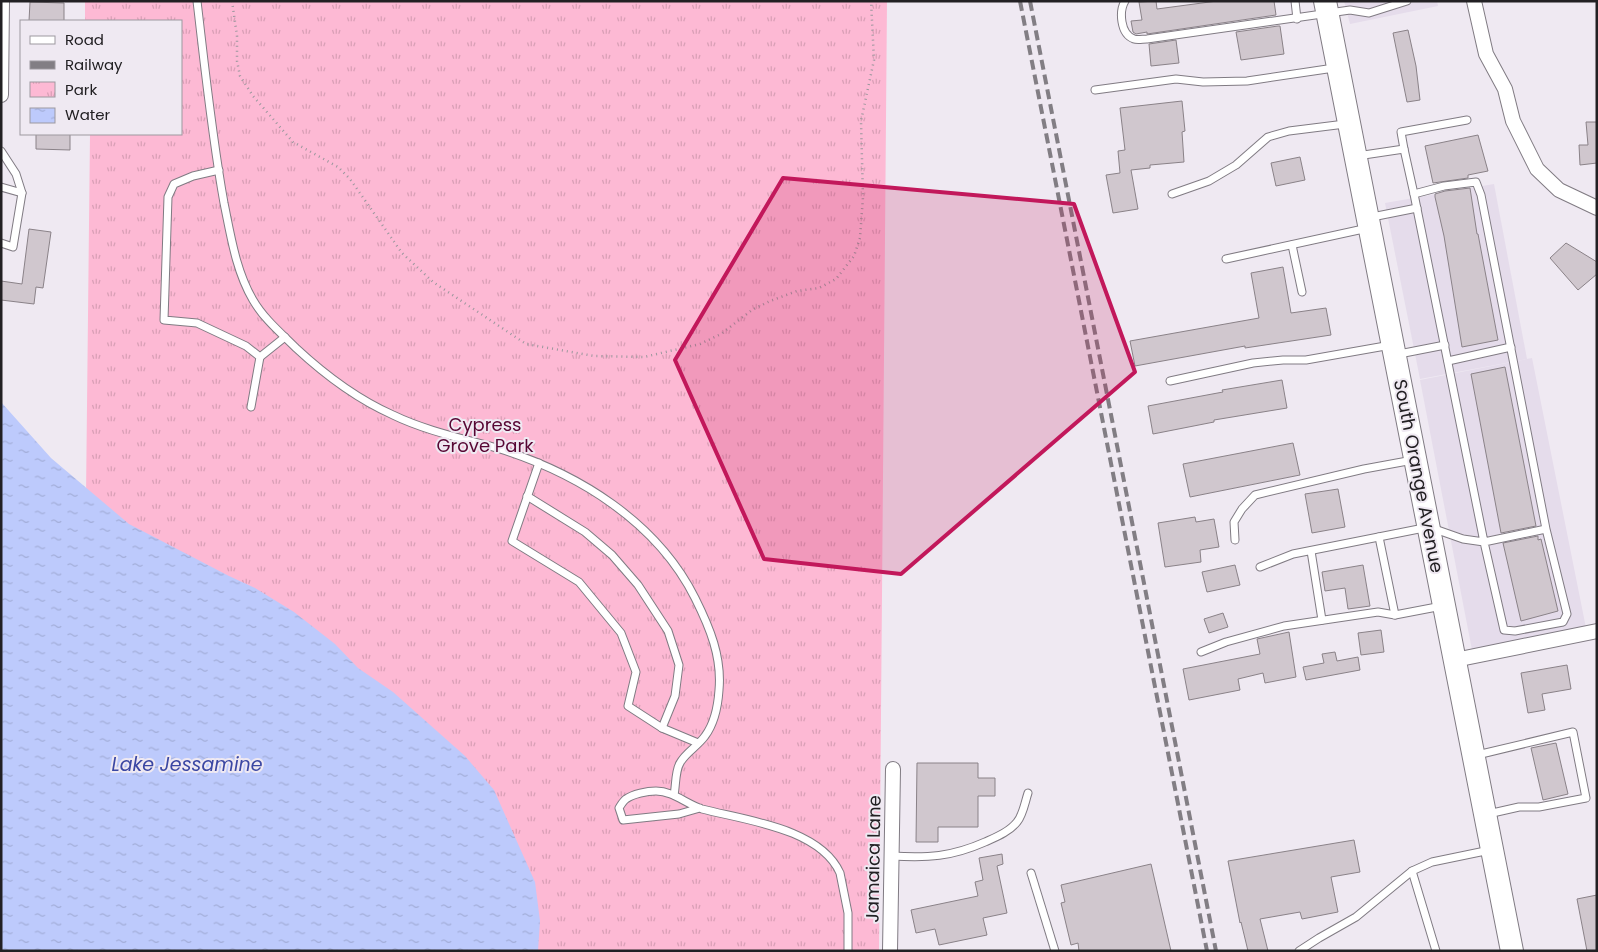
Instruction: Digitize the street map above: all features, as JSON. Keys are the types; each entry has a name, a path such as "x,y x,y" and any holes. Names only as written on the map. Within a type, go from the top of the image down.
{"main road":[{"name":"South Orange Avenue","path":"1327,7 1512,951"}],"street":[{"path":"2,1 2,94"},
{"path":"1474,1 1486,54 1504,89 1513,121 1537,169 1559,190 1597,208"},
{"path":"1455,660 1597,630"},
{"name":"Jamaica Lane","path":"890,951 893,769"}],"lane":[{"path":"198,1 219,170 233,250 244,284 255,303 270,322 316,367 361,399 395,417 503,450 576,479 608,500 641,527 666,554 690,588 715,644 719,671 719,691 715,715 706,736 679,764 674,795"},
{"path":"1125,1 1121,8 1123,27 1127,34 1134,39 1297,19 1327,7 1369,13 1407,1"},
{"path":"1294,1 1297,19"},
{"path":"1095,90 1176,79 1204,82 1247,81 1340,68"},
{"path":"1414,194 1444,186 1476,182 1483,204 1546,529 1567,614 1562,622 1515,631 1504,630 1484,542 1404,149 1401,132 1466,120"},
{"path":"1172,194 1209,181 1236,165 1268,137 1289,131 1350,122"},
{"path":"1357,156 1404,149"},
{"path":"1,151 16,174 22,193 13,247 1,243"},
{"path":"219,170 193,176 174,184 168,197 164,320 197,323 246,346 260,357"},
{"path":"1,187 22,193"},
{"path":"1226,259 1292,245 1417,208"},
{"path":"1292,245 1302,292"},
{"path":"251,407 260,357 285,337"},
{"path":"1170,381 1253,363 1306,360 1445,345"},
{"path":"1448,361 1511,347"},
{"path":"1235,540 1234,522 1242,509 1256,495 1364,469 1416,459"},
{"path":"540,464 512,541 579,582 621,633 636,672 628,706 662,728 698,743"},
{"path":"527,496 585,532 612,555 638,585 668,632 678,665 675,696 662,728"},
{"path":"1260,567 1293,554 1429,528 1464,539 1484,542 1546,529"},
{"path":"1379,537 1395,615"},
{"path":"1311,551 1322,620"},
{"path":"1201,652 1226,642 1284,626 1378,612 1395,615 1445,605"},
{"path":"1474,756 1573,732 1586,798 1540,806 1513,808 1486,814"},
{"path":"700,808 679,814 623,820 619,808 626,799 656,791 674,795 700,808 733,817 751,819 780,828 806,840 823,851 838,868 844,885 848,914 848,951"},
{"path":"892,856 940,856 963,852 1000,836 1018,822 1028,794"},
{"path":"1299,951 1356,917 1412,871 1432,862 1493,850"},
{"path":"1412,871 1436,951"},
{"path":"1031,873 1051,942 1056,951"}],"path":[{"path":"232,1 238,36 240,76 253,96 293,142 338,167 350,179 402,253 434,282 526,344 594,356 644,357 700,344 721,334 752,310 770,301 797,291 819,288 836,279 854,256 860,238 863,197 861,120 874,60 871,1"}],"highlighted area":[{"path":"783,178 1074,204 1135,372 901,574 764,559 675,360"}],"shaded area":[{"path":"1344,1 1437,1 1438,6 1350,24"},
{"path":"1494,184 1527,359 1420,379 1385,203"},
{"path":"1532,358 1586,628 1472,650 1420,380"}],"green space":[{"name":"Cypress Grove Park","path":"85,1 887,1 879,951 81,951 90,135 182,135 182,20 85,20"}],"water":[{"name":"Lake Jessamine","path":"1,402 51,458 129,524 255,588 294,612 335,644 358,668 393,692 465,756 494,790 535,882 540,921 538,951 1,951"}],"building":[{"path":"1156,1 1157,9 1217,1 1274,1 1276,15 1147,34 1147,32 1136,34 1133,32 1131,21 1142,20 1139,2"},
{"path":"30,2 64,3 64,20 29,20"},
{"path":"1280,26 1284,54 1241,60 1236,32"},
{"path":"1408,30 1416,66 1420,100 1407,102 1393,33"},
{"path":"1176,40 1179,63 1151,66 1149,44"},
{"path":"1182,101 1185,131 1182,132 1184,162 1150,165 1150,168 1131,170 1138,209 1113,213 1106,175 1120,173 1118,151 1125,150 1120,108"},
{"path":"1586,122 1597,122 1597,163 1580,165 1579,145 1588,145"},
{"path":"36,135 70,135 70,150 36,149"},
{"path":"1478,135 1488,171 1468,175 1468,178 1433,183 1425,146"},
{"path":"1300,157 1305,180 1276,186 1271,163"},
{"path":"1470,188 1498,340 1462,347 1444,236 1435,194"},
{"path":"29,229 51,232 43,288 36,287 34,304 1,300 1,281 22,284"},
{"path":"1566,243 1597,262 1597,274 1578,290 1550,258"},
{"path":"1283,267 1291,313 1326,308 1331,335 1245,348 1245,346 1135,366 1130,341 1259,318 1251,273"},
{"path":"1505,367 1536,526 1501,533 1471,374"},
{"path":"1282,380 1287,408 1214,420 1214,422 1153,434 1148,406 1223,392 1222,390"},
{"path":"1293,443 1300,475 1190,497 1183,464"},
{"path":"1338,489 1345,527 1312,533 1305,494"},
{"path":"1195,517 1196,522 1214,519 1219,547 1200,550 1201,562 1165,567 1158,523"},
{"path":"1538,536 1538,540 1541,539 1558,611 1521,621 1503,543"},
{"path":"1235,565 1240,585 1207,592 1202,572"},
{"path":"1363,565 1370,606 1348,609 1345,588 1325,591 1322,572"},
{"path":"1223,613 1228,627 1209,633 1204,619"},
{"path":"1381,630 1384,652 1361,655 1358,633"},
{"path":"1289,632 1296,677 1265,683 1263,673 1238,679 1240,690 1189,700 1183,669 1260,654 1257,639"},
{"path":"1335,652 1337,661 1358,657 1360,670 1306,680 1303,667 1324,663 1322,654"},
{"path":"1567,665 1571,689 1542,694 1545,710 1528,713 1521,673"},
{"path":"1556,743 1568,794 1543,800 1531,748"},
{"path":"917,763 978,763 978,778 995,778 995,796 978,796 978,827 938,827 938,842 916,842"},
{"path":"1354,840 1360,872 1331,877 1338,912 1302,919 1300,912 1260,919 1268,951 1248,951 1240,923 1228,861"},
{"path":"1002,854 1003,864 997,866 1007,913 983,918 987,935 939,945 935,929 916,933 911,910 978,896 975,882 983,880 979,858"},
{"path":"1151,864 1171,951 1079,951 1078,943 1071,945 1061,903 1065,902 1061,885"},
{"path":"1597,895 1597,951 1587,951 1577,899"}],"railway":[{"path":"1020,1 1207,951"},
{"path":"1030,1 1216,951"}]}
